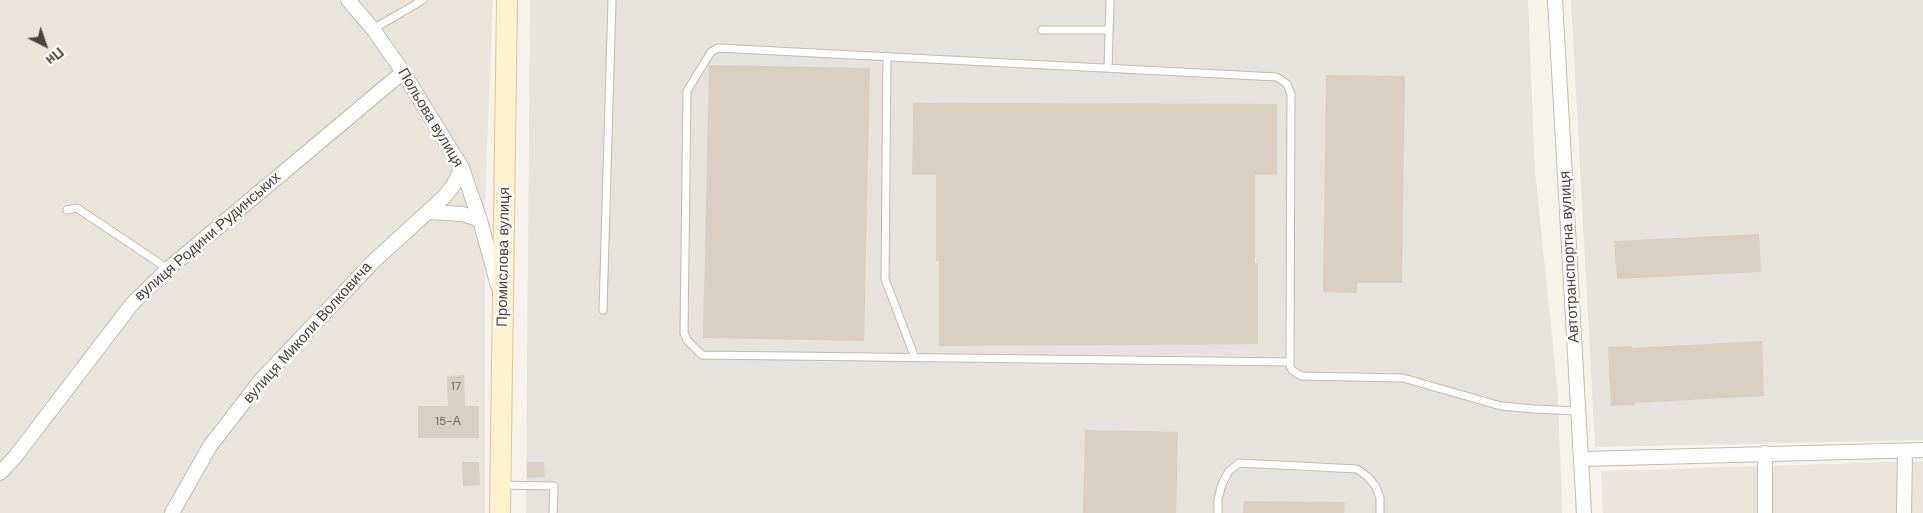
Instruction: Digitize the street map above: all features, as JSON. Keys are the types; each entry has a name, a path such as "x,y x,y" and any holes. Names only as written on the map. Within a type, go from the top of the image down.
{"street":[{"name":"Польова вулиця","path":"348,0 373,29 403,72 462,168 480,220 504,307"},
{"name":"Промислова вулиця","path":"500,513 507,0"},
{"name":"Автотранспортна вулиця","path":"1555,0 1584,513"},
{"name":"вулиця Родини Рудинських","path":"0,473 15,457 132,304 168,269 403,72"},
{"name":"вулиця Миколи Волковича","path":"172,513 210,446 261,380 374,260 430,212 453,186 462,168"},
{"path":"430,212 463,214 480,220"},
{"path":"1581,458 1923,450"},
{"path":"1904,513 1905,451"},
{"path":"1765,453 1765,513"}],"lane":[{"path":"373,29 423,0"},
{"path":"603,310 612,0"},
{"path":"1108,67 1110,0"},
{"path":"1042,30 1109,30"},
{"path":"1290,362 704,356 692,346 684,333 687,91 712,52 718,48 1277,77 1287,84 1291,94 1290,362 1292,370 1302,376 1403,378 1502,406 1578,411"},
{"path":"887,56 885,279 915,358"},
{"path":"68,210 77,208 168,269"},
{"path":"1218,513 1218,499 1222,484 1230,471 1240,463 1357,469 1368,477 1376,487 1380,498 1380,513"},
{"path":"500,485 554,486 553,513"}],"shaded area":[{"path":"0,0 493,0 485,203 485,513 0,513"},
{"path":"530,0 1528,0 1535,171 1558,395 1562,513 526,513"},
{"path":"1571,0 1923,0 1923,440 1595,447"},
{"path":"1923,461 1923,513 1603,513 1601,471"}],"building":[{"path":"709,65 870,68 864,341 703,338"},
{"path":"1326,75 1405,76 1402,283 1357,283 1357,293 1323,292"},
{"path":"913,103 1277,104 1277,175 1255,175 1255,263 1258,263 1258,344 939,346 939,261 936,261 936,175 912,175"},
{"path":"1759,234 1761,272 1617,279 1614,241"},
{"path":"1762,341 1764,396 1611,406 1608,347 1632,346 1632,348"},
{"path":"464,375 465,406 479,406 479,438 418,438 418,406 448,406 447,376"},
{"path":"1085,430 1178,432 1176,513 1083,513"},
{"path":"462,462 479,462 480,485 463,486"},
{"path":"527,462 544,462 545,477 527,478"},
{"path":"1244,501 1345,502 1344,513 1243,513"}]}
